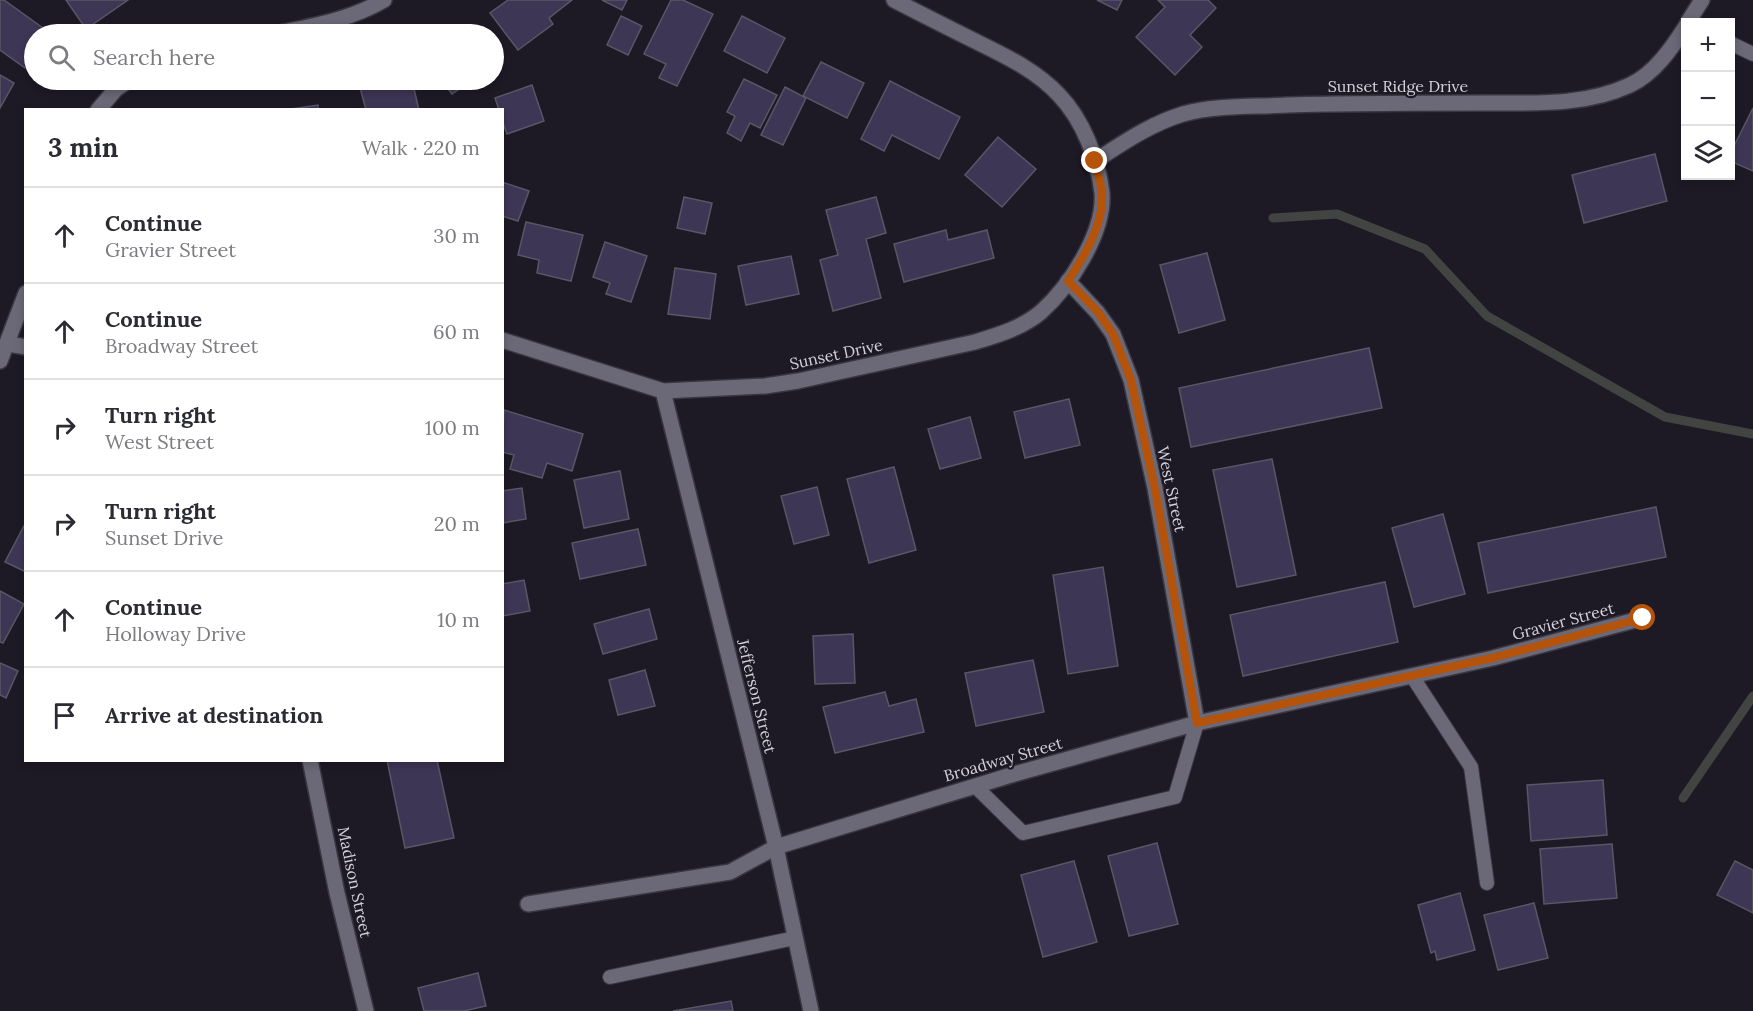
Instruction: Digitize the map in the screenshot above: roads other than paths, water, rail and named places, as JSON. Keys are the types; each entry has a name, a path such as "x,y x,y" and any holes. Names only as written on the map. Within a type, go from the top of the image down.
{"street":[{"path":"322,24 368,10 384,0"},
{"path":"894,0 1007,57 1039,77 1059,94 1072,112 1085,133 1095,161"},
{"path":"1691,18 1702,0"},
{"name":"Sunset Ridge Drive","path":"1095,161 1134,135 1161,122 1183,114 1221,108 1365,103 1548,103 1580,100 1607,94 1632,84 1655,66 1681,34"},
{"path":"100,108 115,90"},
{"name":"Sunset Drive","path":"504,341 663,391 765,386 798,381 999,335 1022,324 1041,311 1068,281 1092,240 1099,218 1102,195 1095,161"},
{"name":"West Street","path":"1068,281 1098,312 1113,334 1131,380 1155,489 1197,723"},
{"path":"0,361 24,299"},
{"path":"8,345 24,347"},
{"name":"Jefferson Street","path":"663,391 776,846 811,1011"},
{"name":"Gravier Street","path":"1492,658 1643,618"},
{"name":"Broadway Street","path":"528,904 730,872 776,846 1197,723 1492,658"},
{"name":"Madison Street","path":"310,762 366,1011"}],"lane":[{"path":"1735,45 1753,54"},
{"path":"1412,676 1471,767 1487,883"},
{"path":"975,786 1023,833 1175,797 1197,723"},
{"path":"610,977 795,938"}],"waterway":[{"path":"1273,218 1337,214 1425,249 1487,316 1665,417 1753,434"},
{"path":"1683,798 1753,696"}]}
